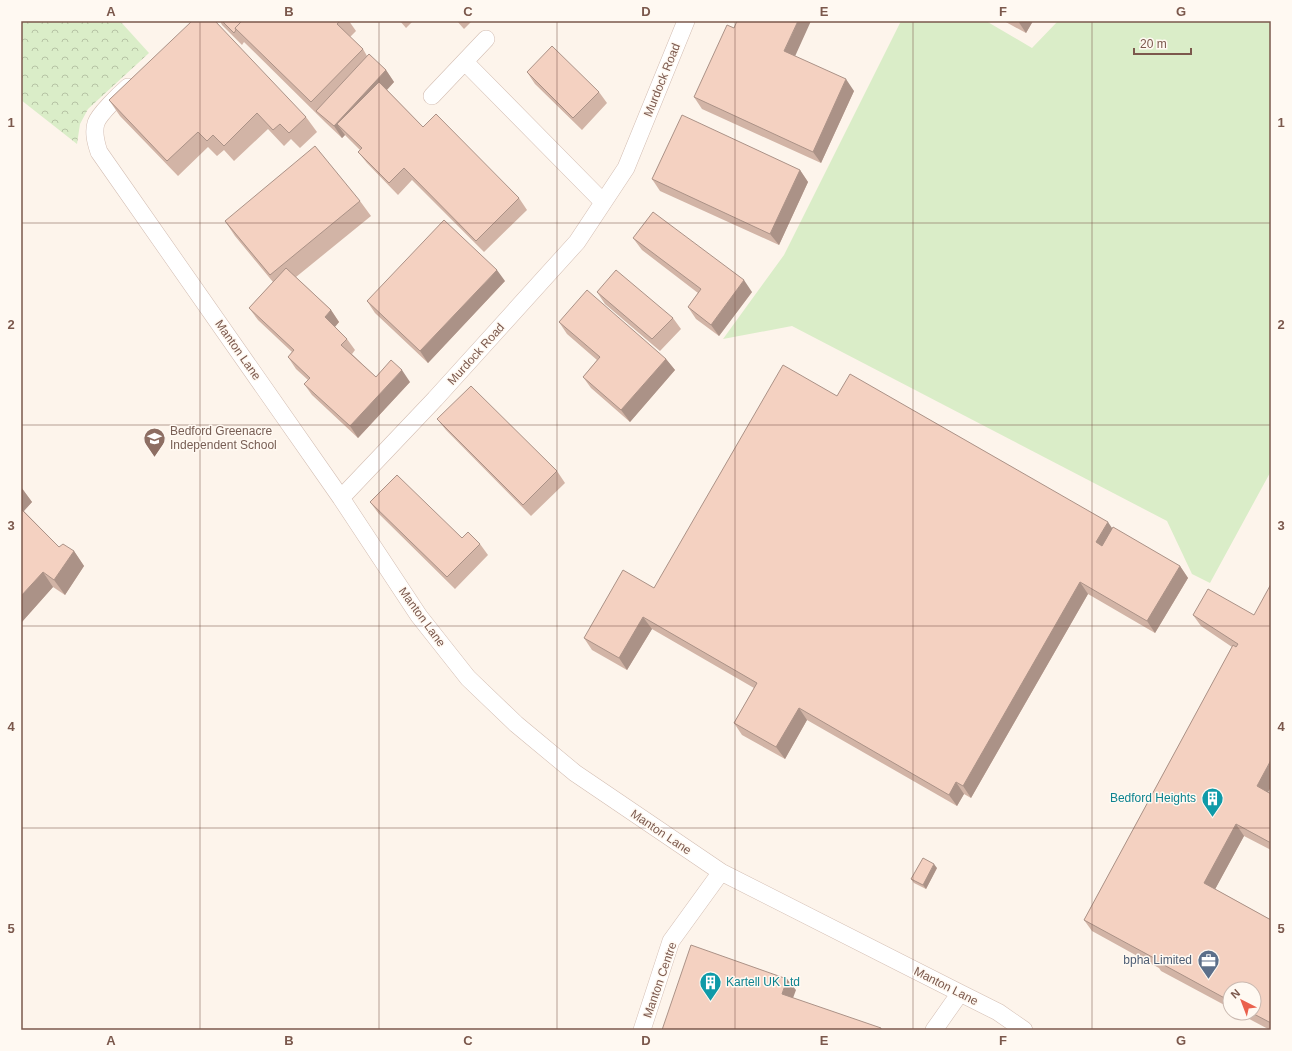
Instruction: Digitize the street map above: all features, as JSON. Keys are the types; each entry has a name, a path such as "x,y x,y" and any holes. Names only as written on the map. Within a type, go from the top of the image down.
{"street":[{"name":"Murdock Road","path":"341,498 435,399 577,242 626,168 686,21"},
{"path":"432,96 486,39"},
{"path":"465,62 603,202"},
{"name":"Manton Lane","path":"139,76 110,104 96,122 95,139 99,152 341,498 419,616 468,678 516,724 575,773 721,872 998,1012 1024,1030"},
{"name":"Manton Centre","path":"642,1030 671,941 721,872"},
{"path":"934,1030 960,993"}],"green space":[{"path":"21,21 120,21 149,53 88,109 80,124 77,144 21,100"},
{"path":"901,21 986,21 1032,48 1058,21 1271,21 1271,471 1210,583 1192,574 1167,521 792,326 723,339 784,255"}],"building":[{"path":"192,21 215,21 306,117 289,133 280,124 273,130 257,113 224,146 213,135 207,141 198,132 167,161 109,100"},
{"path":"222,21 242,21 235,28 236,30 234,33"},
{"path":"242,21 340,21 337,24 363,49 311,102 235,28"},
{"path":"737,21 798,21 784,51 846,79 813,152 694,97 727,25 734,28"},
{"path":"552,46 599,92 573,118 527,72"},
{"path":"369,54 386,70 334,126 316,111"},
{"path":"379,82 423,127 436,114 519,198 476,241 404,168 389,183 358,152 362,148 337,124"},
{"path":"682,115 800,170 770,234 652,179"},
{"path":"315,146 360,201 270,275 225,221"},
{"path":"653,212 744,280 711,325 688,307 701,289 633,238"},
{"path":"444,220 497,270 420,351 367,301"},
{"path":"286,268 331,310 325,317 347,339 341,345 376,377 391,360 402,370 350,426 304,384 310,378 288,357 294,350 249,308"},
{"path":"616,270 673,318 652,339 597,292"},
{"path":"587,290 666,359 621,410 583,377 600,357 559,322"},
{"path":"783,365 837,396 850,374 1108,522 1096,542 1102,546 1113,527 1180,566 1147,621 1080,582 963,786 956,782 949,795 799,708 776,747 734,723 757,683 643,617 619,658 584,638 623,570 654,588"},
{"path":"471,386 557,471 523,505 437,419"},
{"path":"397,475 462,538 468,532 480,544 447,577 370,502"},
{"path":"21,509 59,547 63,544 74,551 54,580 43,572 21,596"},
{"name":"Bedford Heights","path":"1271,584 1271,760 1257,786 1271,794 1271,843 1236,824 1204,883 1271,920 1271,1023 1262,1018 1262,981 1222,981 1222,997 1084,920 1233,645 1236,647 1238,644 1193,615 1208,589 1254,615"},
{"path":"923,858 934,864 923,885 911,879"},
{"path":"691,945 787,979 782,994 881,1028 881,1030 662,1030"}],"place":[{"name":"Bedford Greenacre Independent School","path":"155,458"},
{"name":"Bedford Heights","path":"1212,818"},
{"name":"bpha Limited","path":"1208,980"},
{"name":"Kartell UK Ltd","path":"711,1002"}]}
